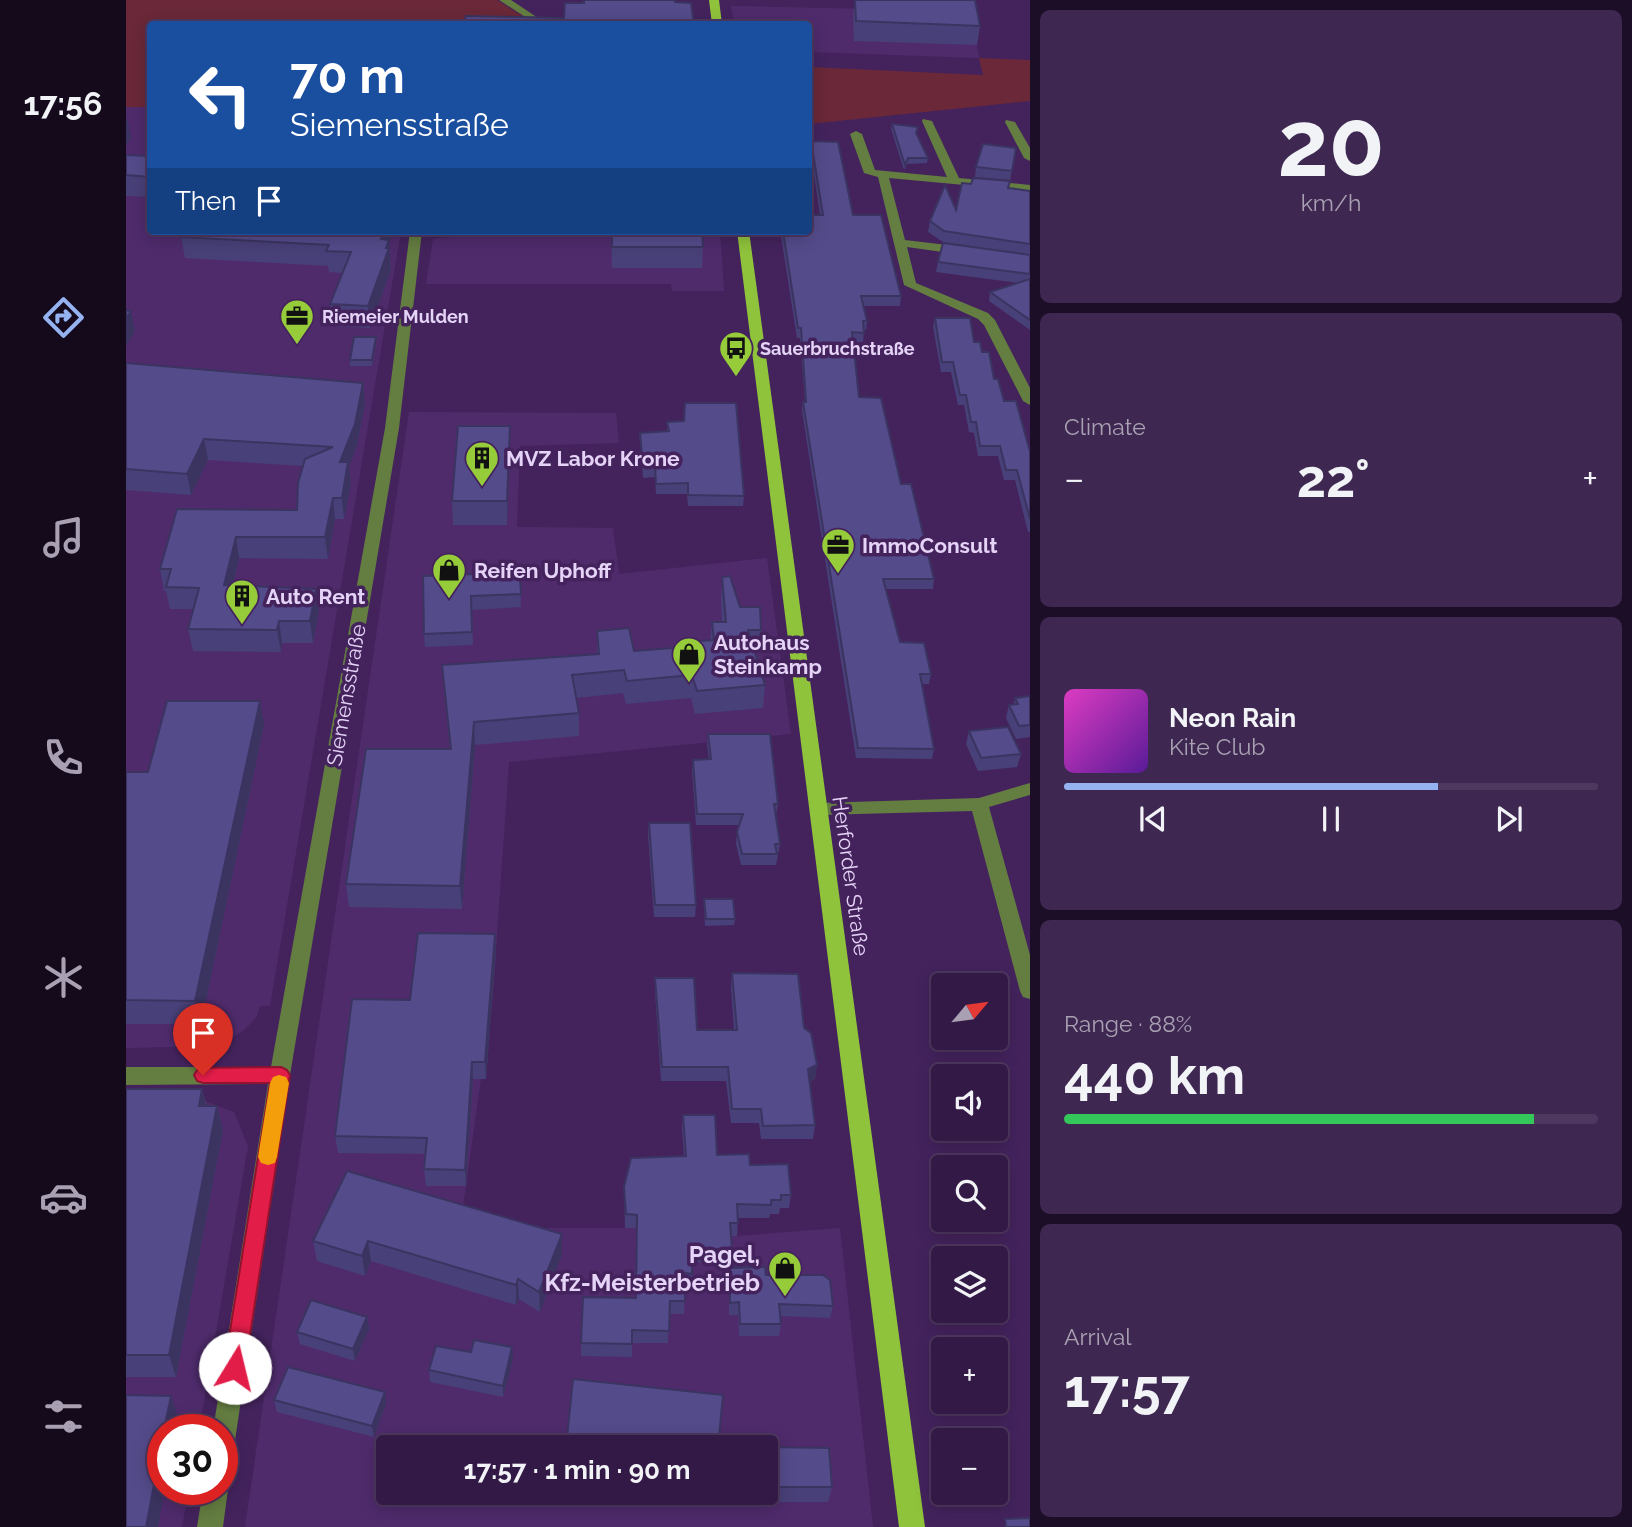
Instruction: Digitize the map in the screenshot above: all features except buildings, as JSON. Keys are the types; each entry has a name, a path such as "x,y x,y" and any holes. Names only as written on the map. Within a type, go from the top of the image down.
{"main road":[{"path":"714,0 717,21"},
{"name":"Herforder Straße","path":"744,235 912,1527"}],"street":[{"path":"504,0 537,21"},
{"path":"927,121 953,178"},
{"path":"1010,122 1030,158"},
{"path":"856,134 870,173 883,176 953,178 1030,188"},
{"path":"883,176 902,243 910,285 983,316 990,323 1030,401"},
{"name":"Siemensstraße","path":"227,1414 281,1075 392,428 416,235"},
{"path":"902,243 979,253"},
{"path":"819,809 979,804 1030,789"},
{"path":"979,804 1030,991"},
{"path":"126,1076 281,1075"},
{"path":"210,1527 213,1505"}],"shaded area":[{"path":"126,0 497,0 530,21 147,21 147,107 126,107"},
{"path":"731,6 971,11 979,58 812,52 812,21 734,21"},
{"path":"979,58 1030,60 1030,101 812,124 812,67 983,75"},
{"path":"126,107 147,107 147,235 400,235 270,1006 260,1006 256,1018 228,1041 210,1046 126,1048"},
{"path":"472,235 720,235 724,291 672,291 671,284 426,284 433,239"},
{"path":"409,412 616,413 619,443 520,446 517,527 613,528 619,574 767,558 791,734 509,762 493,992 463,1207 535,1228 661,1228 682,1237 737,1236 840,1228 873,1527 245,1527"},
{"path":"126,1097 197,1098 234,1112 248,1146 202,1414 147,1414 147,1505 186,1505 182,1527 126,1527"}],"slow traffic":[{"path":"268,1157 279,1083"}],"place":[{"name":"Riemeier Mulden","path":"297,346"},
{"name":"Sauerbruchstraße","path":"736,378"},
{"name":"MVZ Labor Krone","path":"482,488"},
{"name":"ImmoConsult","path":"838,575"},
{"name":"Reifen Uphoff","path":"449,600"},
{"name":"Auto Rent","path":"242,626"},
{"name":"Autohaus Steinkamp","path":"689,684"},
{"name":"Pagel, Kfz-Meisterbetrieb","path":"785,1298"}],"route":[{"path":"203,1075 281,1075 235,1368"}]}
